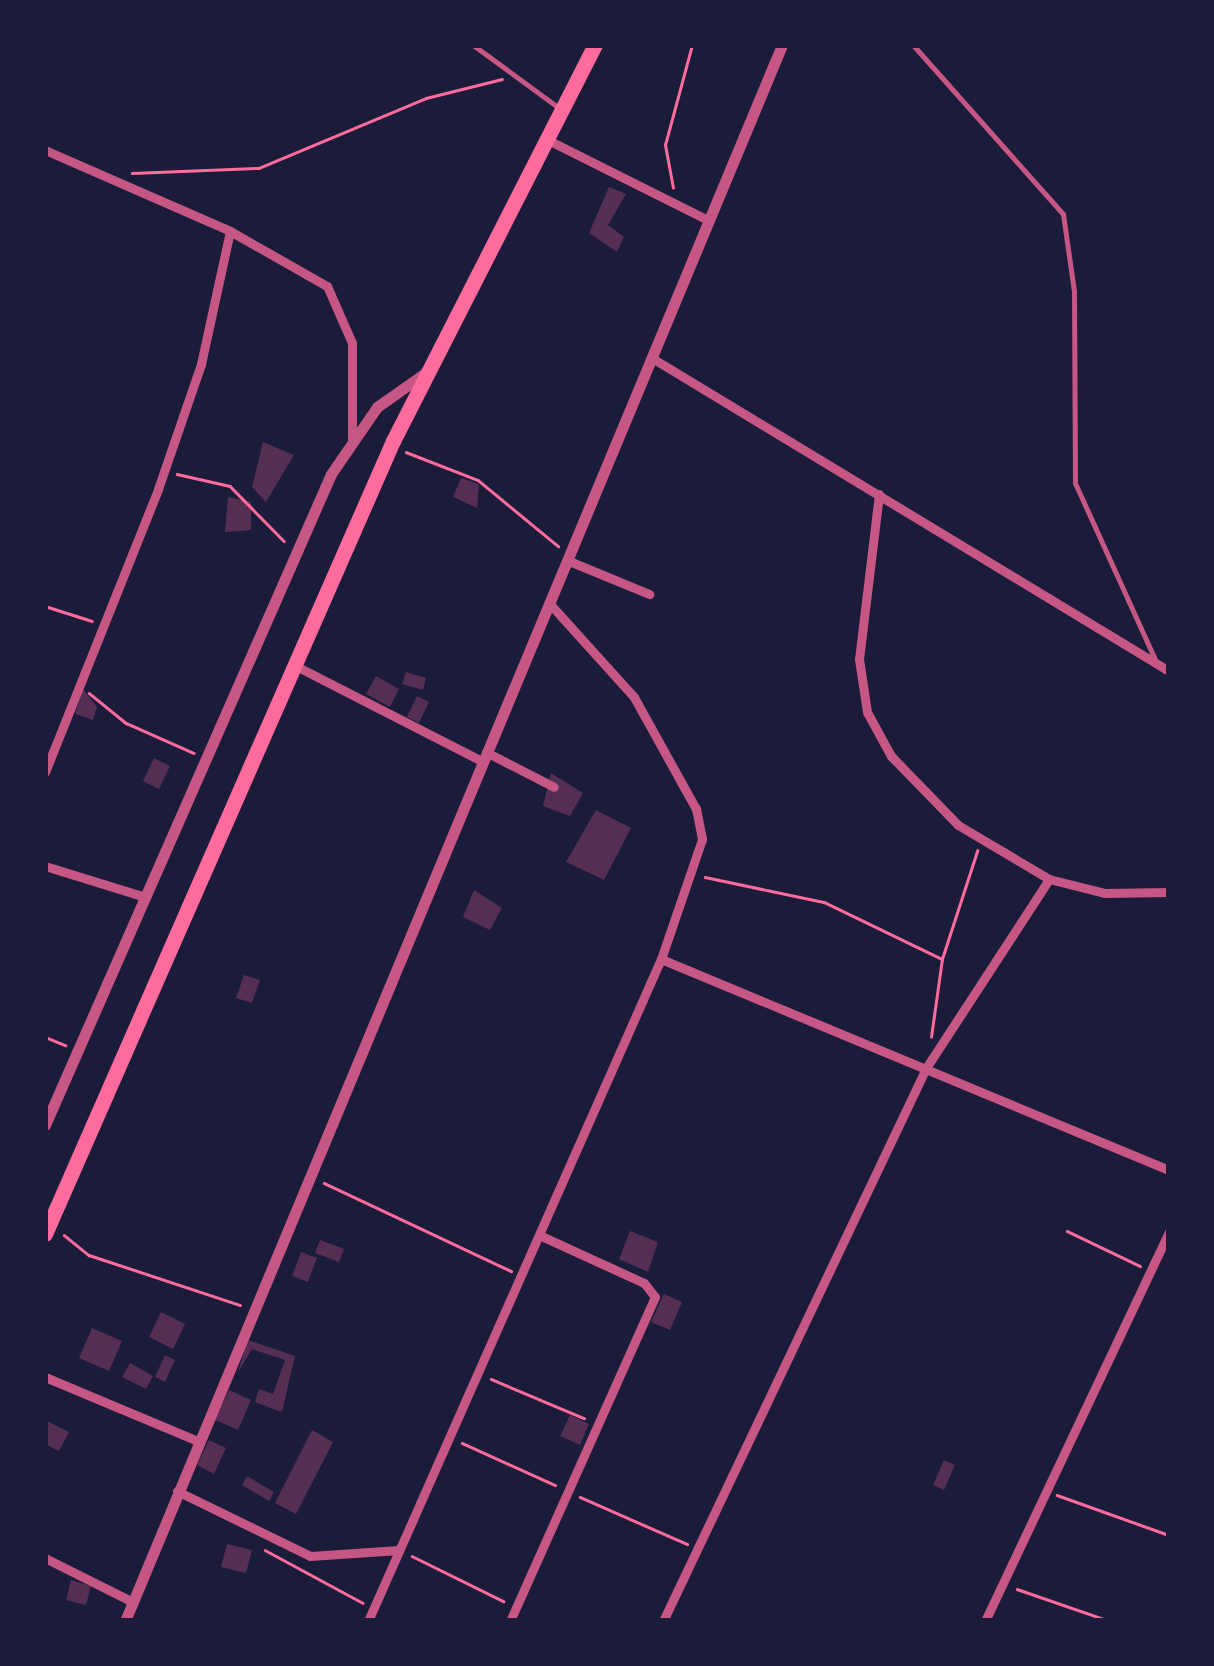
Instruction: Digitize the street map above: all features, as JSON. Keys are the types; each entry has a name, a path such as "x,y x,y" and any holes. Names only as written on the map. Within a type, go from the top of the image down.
{"highway":[{"path":"45,1234 424,373 595,45"}],"street":[{"path":"126,1621 304,1175 551,605 782,45"},
{"path":"546,139 708,220"},
{"path":"45,150 230,230 327,286 342,311 355,373 352,438"},
{"path":"45,772 98,624 164,472 201,364 230,230"},
{"path":"652,358 1169,671"},
{"path":"45,1125 294,554 352,438 424,373"},
{"path":"879,494 859,612 868,712 920,792 980,840 1050,880 1104,893 1169,892"},
{"path":"570,558 649,594"},
{"path":"368,1621 661,959 692,876 700,826 676,769 634,697 551,605"},
{"path":"294,664 554,787"},
{"path":"45,866 142,896"},
{"path":"663,1621 926,1068 1050,880"},
{"path":"661,959 1169,1170"},
{"path":"985,1621 1051,1493 1169,1232"},
{"path":"510,1621 600,1425 654,1290 539,1234"},
{"path":"45,1377 198,1441"},
{"path":"177,1491 310,1556 400,1550"},
{"path":"45,1558 133,1602"}],"lane":[{"path":"474,45 562,110"},
{"path":"913,45 1063,214 1074,290 1075,483 1158,666"}],"path":[{"path":"680,203 665,144 692,45"},
{"path":"99,172 259,168 426,98 513,76"},
{"path":"393,441 478,480 570,558"},
{"path":"164,472 230,486 294,554"},
{"path":"45,606 98,624"},
{"path":"79,682 126,724 204,757"},
{"path":"926,1068 942,959 980,840"},
{"path":"692,876 824,902 942,959"},
{"path":"45,1036 76,1050"},
{"path":"304,1175 504,1271 518,1268"},
{"path":"52,1215 83,1253 251,1309"},
{"path":"1067,1232 1150,1271"},
{"path":"484,1388 502,1381 600,1425"},
{"path":"451,1439 699,1549"},
{"path":"1051,1493 1169,1536"},
{"path":"258,1546 373,1608"},
{"path":"400,1550 514,1606"},
{"path":"1004,1584 1110,1621"}],"building":[{"path":"609,187 626,194 608,225 624,237 617,252 589,233"},
{"path":"263,442 294,455 266,502 252,487"},
{"path":"461,478 479,484 477,508 453,497"},
{"path":"228,497 251,502 251,530 225,532"},
{"path":"406,672 426,678 423,690 402,684"},
{"path":"376,676 399,689 390,707 366,694"},
{"path":"83,689 97,707 93,720 75,714"},
{"path":"417,696 429,702 419,723 407,717"},
{"path":"154,758 170,766 159,789 143,781"},
{"path":"551,773 583,793 570,816 543,806"},
{"path":"596,810 631,828 604,880 566,862"},
{"path":"474,890 502,908 490,930 463,917"},
{"path":"244,975 260,980 252,1003 236,998"},
{"path":"630,1231 658,1242 648,1272 619,1259"},
{"path":"320,1240 344,1249 339,1262 315,1253"},
{"path":"301,1252 317,1258 308,1282 292,1276"},
{"path":"664,1294 682,1302 670,1330 651,1322"},
{"path":"161,1312 185,1324 173,1349 149,1337"},
{"path":"92,1328 122,1341 109,1371 79,1358"},
{"path":"248,1340 295,1356 282,1412 255,1402 259,1389 273,1394 285,1360 252,1349 238,1372"},
{"path":"165,1355 175,1360 165,1382 155,1377"},
{"path":"130,1363 153,1376 146,1389 122,1377"},
{"path":"229,1390 251,1400 238,1430 215,1420"},
{"path":"570,1415 589,1424 580,1445 560,1436"},
{"path":"47,1421 69,1432 59,1451 45,1444"},
{"path":"312,1430 333,1442 296,1514 275,1503"},
{"path":"209,1440 226,1448 214,1474 197,1465"},
{"path":"944,1460 955,1465 944,1490 933,1485"},
{"path":"247,1476 274,1492 269,1501 242,1485"},
{"path":"227,1544 252,1550 246,1573 221,1567"},
{"path":"71,1580 91,1586 86,1605 66,1600"}]}
